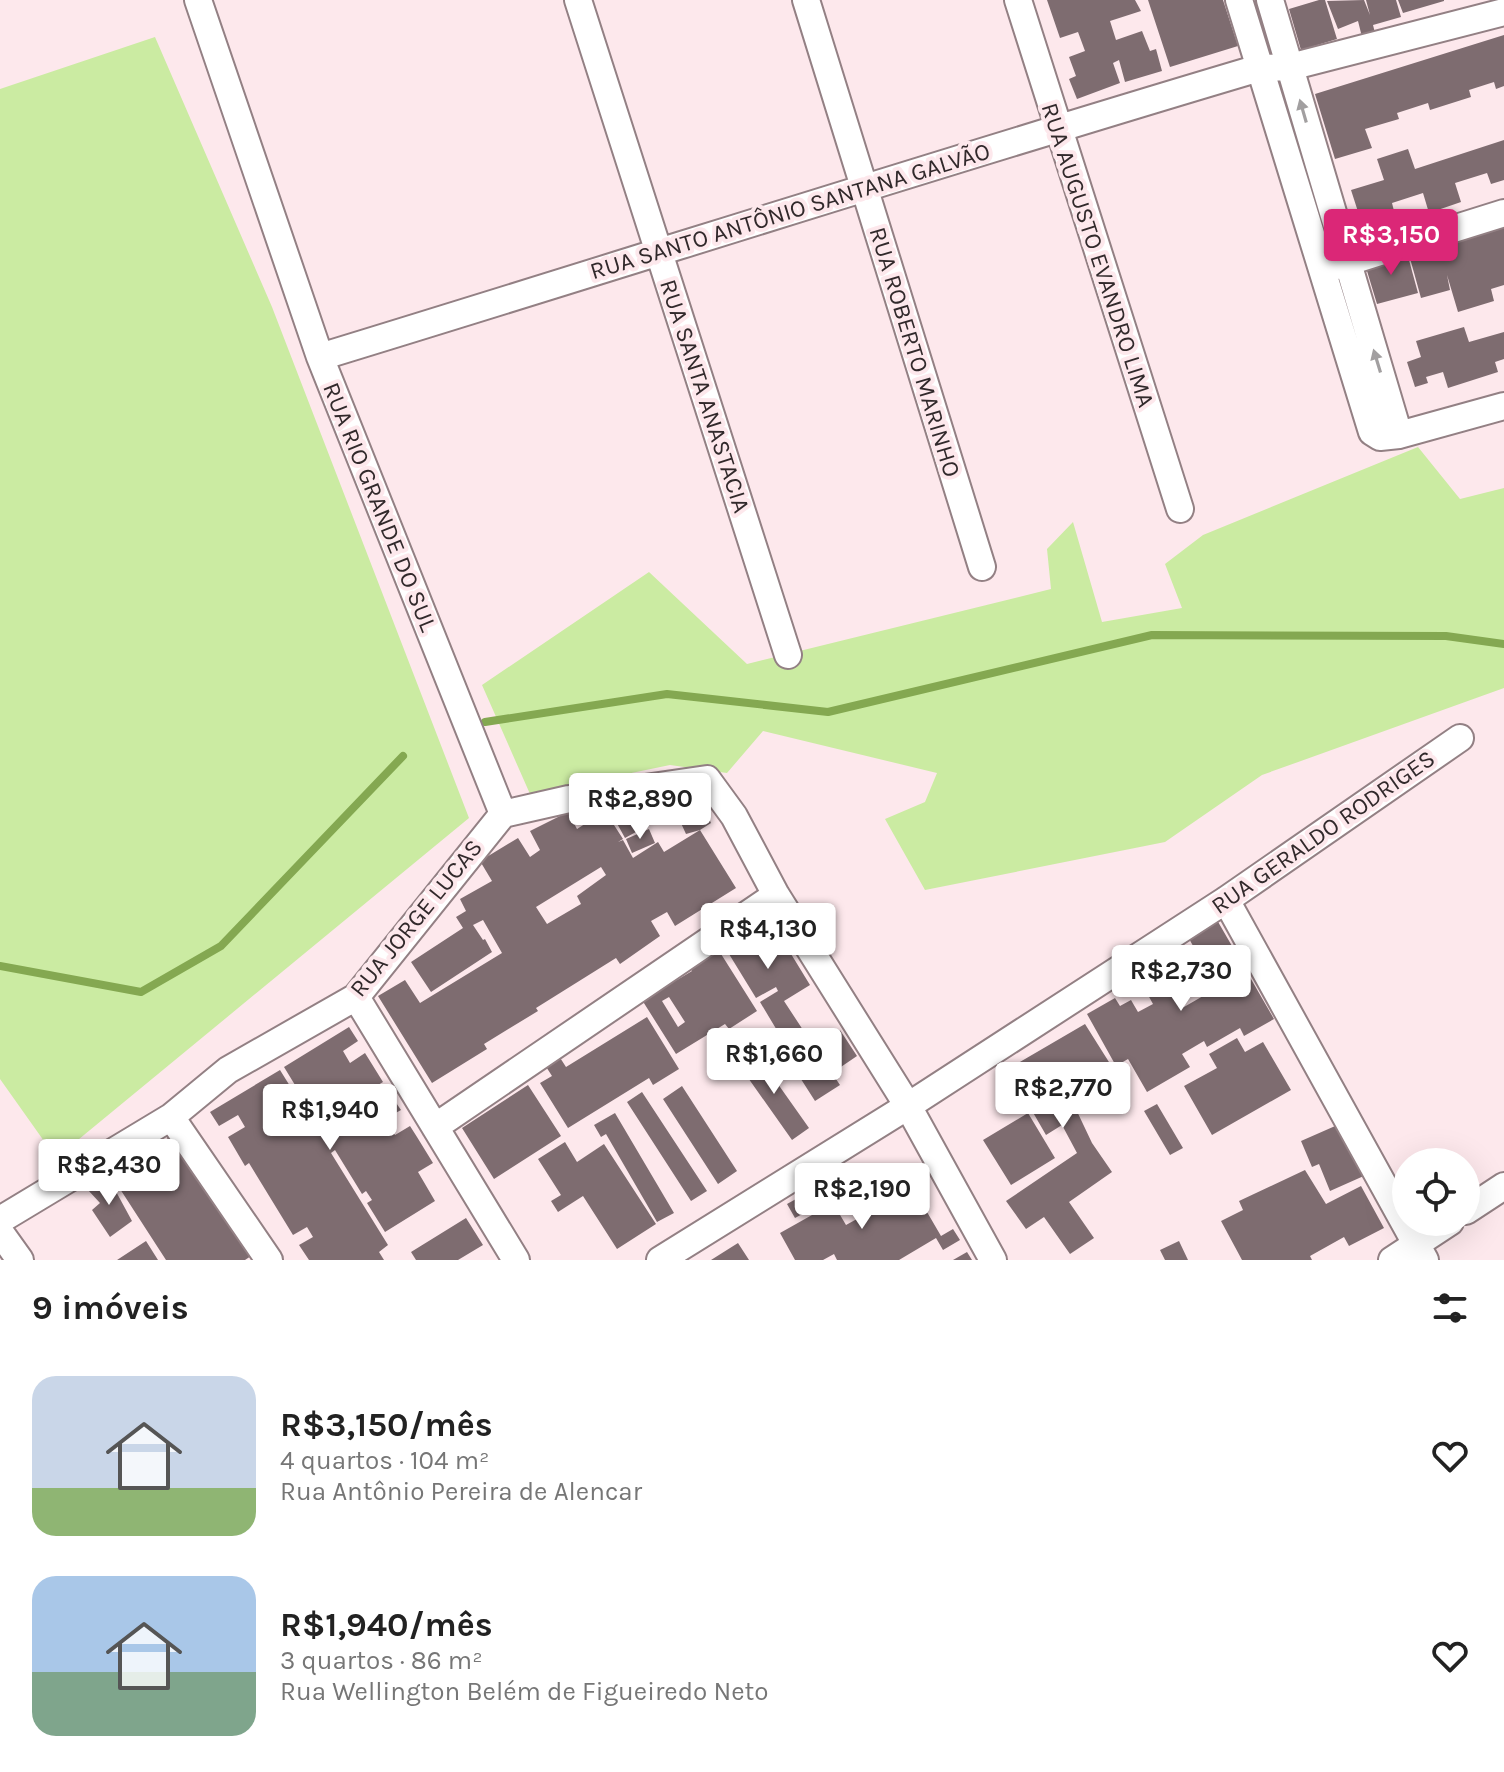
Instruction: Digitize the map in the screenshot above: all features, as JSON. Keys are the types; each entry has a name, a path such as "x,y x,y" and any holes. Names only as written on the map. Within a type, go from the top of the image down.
{"street":[{"name":"RUA RIO GRANDE DO SUL","path":"198,0 320,357 503,814"},
{"name":"RUA SANTA ANASTACIA","path":"578,0 788,655"},
{"name":"RUA ROBERTO MARINHO","path":"806,0 982,567"},
{"name":"RUA AUGUSTO EVANDRO LIMA","path":"1018,0 1180,509"},
{"path":"1239,0 1372,432 1380,437 1399,435 1504,406"},
{"path":"1270,0 1399,435"},
{"name":"RUA SANTO ANTÔNIO SANTANA GALVÃO","path":"320,357 863,187 1259,68 1290,67 1504,12"},
{"path":"1322,270 1504,213"},
{"name":"RUA GERALDO RODRIGES","path":"660,1260 908,1106 1226,900 1460,738"},
{"path":"503,814 569,799 707,779 734,816 776,895 908,1106 993,1260"},
{"name":"RUA JORGE LUCAS","path":"0,1220 171,1117 228,1070 356,997 503,814"},
{"path":"435,1127 776,895"},
{"path":"1226,900 1420,1252"},
{"path":"356,997 516,1260"},
{"path":"171,1117 269,1260"},
{"path":"1480,1202 1504,1186"},
{"path":"0,1232 20,1260"},
{"path":"1392,1260 1420,1252 1436,1236"}],"green space":[{"path":"155,37 272,307 469,818 56,1158 0,1079 0,89"},
{"path":"1418,447 1460,499 1504,488 1504,688 1262,775 1165,842 925,890 885,819 925,802 937,773 763,731 727,773 670,765 530,794 482,685 649,572 747,664 1051,589 1047,549 1073,522 1102,622 1182,608 1165,564 1203,535"}],"building":[{"path":"1047,0 1135,0 1141,11 1110,21 1116,40 1142,31 1150,51 1156,49 1162,71 1125,82 1119,60 1113,63 1120,83 1077,99 1069,79 1076,76 1069,57 1085,51 1078,32 1060,38"},
{"path":"1148,0 1223,0 1238,46 1170,67"},
{"path":"1325,0 1337,39 1301,50 1289,9"},
{"path":"1364,0 1370,15 1366,0 1396,0 1401,17 1373,25 1375,33 1362,37 1358,21 1338,29 1327,1"},
{"path":"1398,0 1444,0 1444,1 1403,13"},
{"path":"1504,35 1504,86 1496,89 1494,82 1469,90 1471,97 1430,110 1428,103 1397,113 1399,119 1365,129 1372,148 1335,159 1315,94"},
{"path":"1504,140 1504,180 1491,184 1487,173 1455,183 1461,202 1429,213 1423,193 1392,203 1394,211 1361,221 1351,190 1384,180 1377,159 1408,149 1415,169"},
{"path":"1504,222 1504,285 1491,289 1494,301 1458,312 1447,275 1450,290 1421,298 1408,251"},
{"path":"1406,249 1418,293 1377,304 1364,261"},
{"path":"1464,327 1469,342 1504,332 1504,359 1495,362 1498,372 1448,388 1443,372 1426,377 1428,383 1415,387 1407,362 1421,357 1416,341"},
{"path":"634,807 645,827 625,838 614,818"},
{"path":"705,810 711,823 686,834 680,821"},
{"path":"605,811 623,839 618,842 623,840 633,858 658,842 664,852 700,830 736,888 675,926 667,912 651,921 660,936 620,964 616,958 536,1008 538,1011 484,1044 487,1049 432,1083 378,996 405,980 420,1003 502,953 483,920 473,925 492,952 431,992 411,962 463,928 456,917 466,911 460,899 492,881 480,861 518,838 530,857 540,850 530,831 568,812 577,829","holes":["601,867 606,875 577,896 581,904 547,924 536,907"]},
{"path":"649,829 655,843 632,853 626,839"},
{"path":"766,913 810,985 784,1001 803,1030 784,1042 760,1002 778,991 776,987 756,998 721,941"},
{"path":"1217,920 1274,1019 1244,1036 1240,1028 1207,1047 1204,1041 1182,1054 1190,1067 1147,1092 1128,1059 1116,1066 1087,1014 1115,998 1120,1006 1131,1000 1138,1012 1153,1004 1133,968 1155,956 1184,1007 1217,988 1188,937"},
{"path":"716,946 757,1011 729,1029 725,1024 676,1054 637,992 671,970 677,980 692,971 688,964","holes":["669,997 685,1022 678,1027 662,1001"]},
{"path":"647,1017 679,1069 653,1085 649,1078 568,1128 540,1083 552,1076 543,1062 557,1053 566,1067"},
{"path":"1085,1024 1119,1078 1074,1105 1092,1143 1112,1172 1069,1202 1094,1238 1070,1254 1044,1217 1026,1229 1006,1201 1077,1153 1062,1125 1046,1135 1008,1069"},
{"path":"349,1027 358,1041 343,1051 350,1063 365,1053 383,1082 368,1091 375,1103 390,1094 401,1110 385,1119 395,1135 410,1126 433,1163 418,1172 435,1201 385,1232 367,1203 372,1200 366,1191 362,1194 335,1150 331,1153 388,1245 379,1252 384,1260 309,1260 299,1245 313,1237 307,1227 293,1235 249,1163 245,1166 228,1137 245,1127 238,1115 219,1126 210,1112 280,1070 321,1136 335,1128 328,1115 317,1121 284,1067"},
{"path":"840,1030 857,1056 832,1073 840,1085 815,1101 783,1051 808,1036 815,1046"},
{"path":"1237,1038 1245,1052 1263,1042 1291,1090 1212,1135 1184,1086 1217,1068 1209,1054"},
{"path":"756,1053 809,1128 792,1140 739,1065"},
{"path":"528,1085 561,1136 494,1179 462,1128"},
{"path":"682,1086 737,1171 718,1184 663,1099"},
{"path":"642,1092 707,1191 691,1201 627,1102"},
{"path":"1157,1104 1183,1148 1170,1155 1144,1111"},
{"path":"615,1113 674,1213 657,1222 606,1134 601,1137 594,1125"},
{"path":"1028,1113 1055,1158 1011,1185 983,1140"},
{"path":"1342,1123 1366,1175 1330,1191 1319,1164 1312,1167 1301,1141"},
{"path":"176,1133 209,1193 251,1256 245,1260 166,1260 111,1175"},
{"path":"565,1142 577,1162 604,1144 656,1224 617,1249 583,1196 558,1212 551,1201 561,1195 538,1159"},
{"path":"1305,1170 1326,1204 1361,1186 1384,1228 1349,1246 1344,1237 1310,1256 1312,1260 1242,1260 1221,1221 1243,1210 1239,1201"},
{"path":"107,1175 132,1221 110,1237 92,1210 100,1203 88,1190"},
{"path":"913,1188 941,1236 953,1229 960,1240 943,1250 936,1238 899,1260 837,1260 834,1254 823,1260 795,1260 780,1233 812,1215 810,1210 795,1218 787,1204 814,1189 825,1207 833,1203 846,1225"},
{"path":"466,1218 483,1245 458,1260 416,1260 411,1252"},
{"path":"146,1241 158,1260 117,1260"},
{"path":"1179,1241 1188,1260 1165,1260 1160,1250"},
{"path":"738,1243 749,1260 711,1260"},
{"path":"967,1252 972,1260 953,1260"}],"waterway":[{"path":"485,722 667,694 828,712 1152,635 1446,636 1504,644"},
{"path":"0,966 141,992 221,946 403,756"}]}
